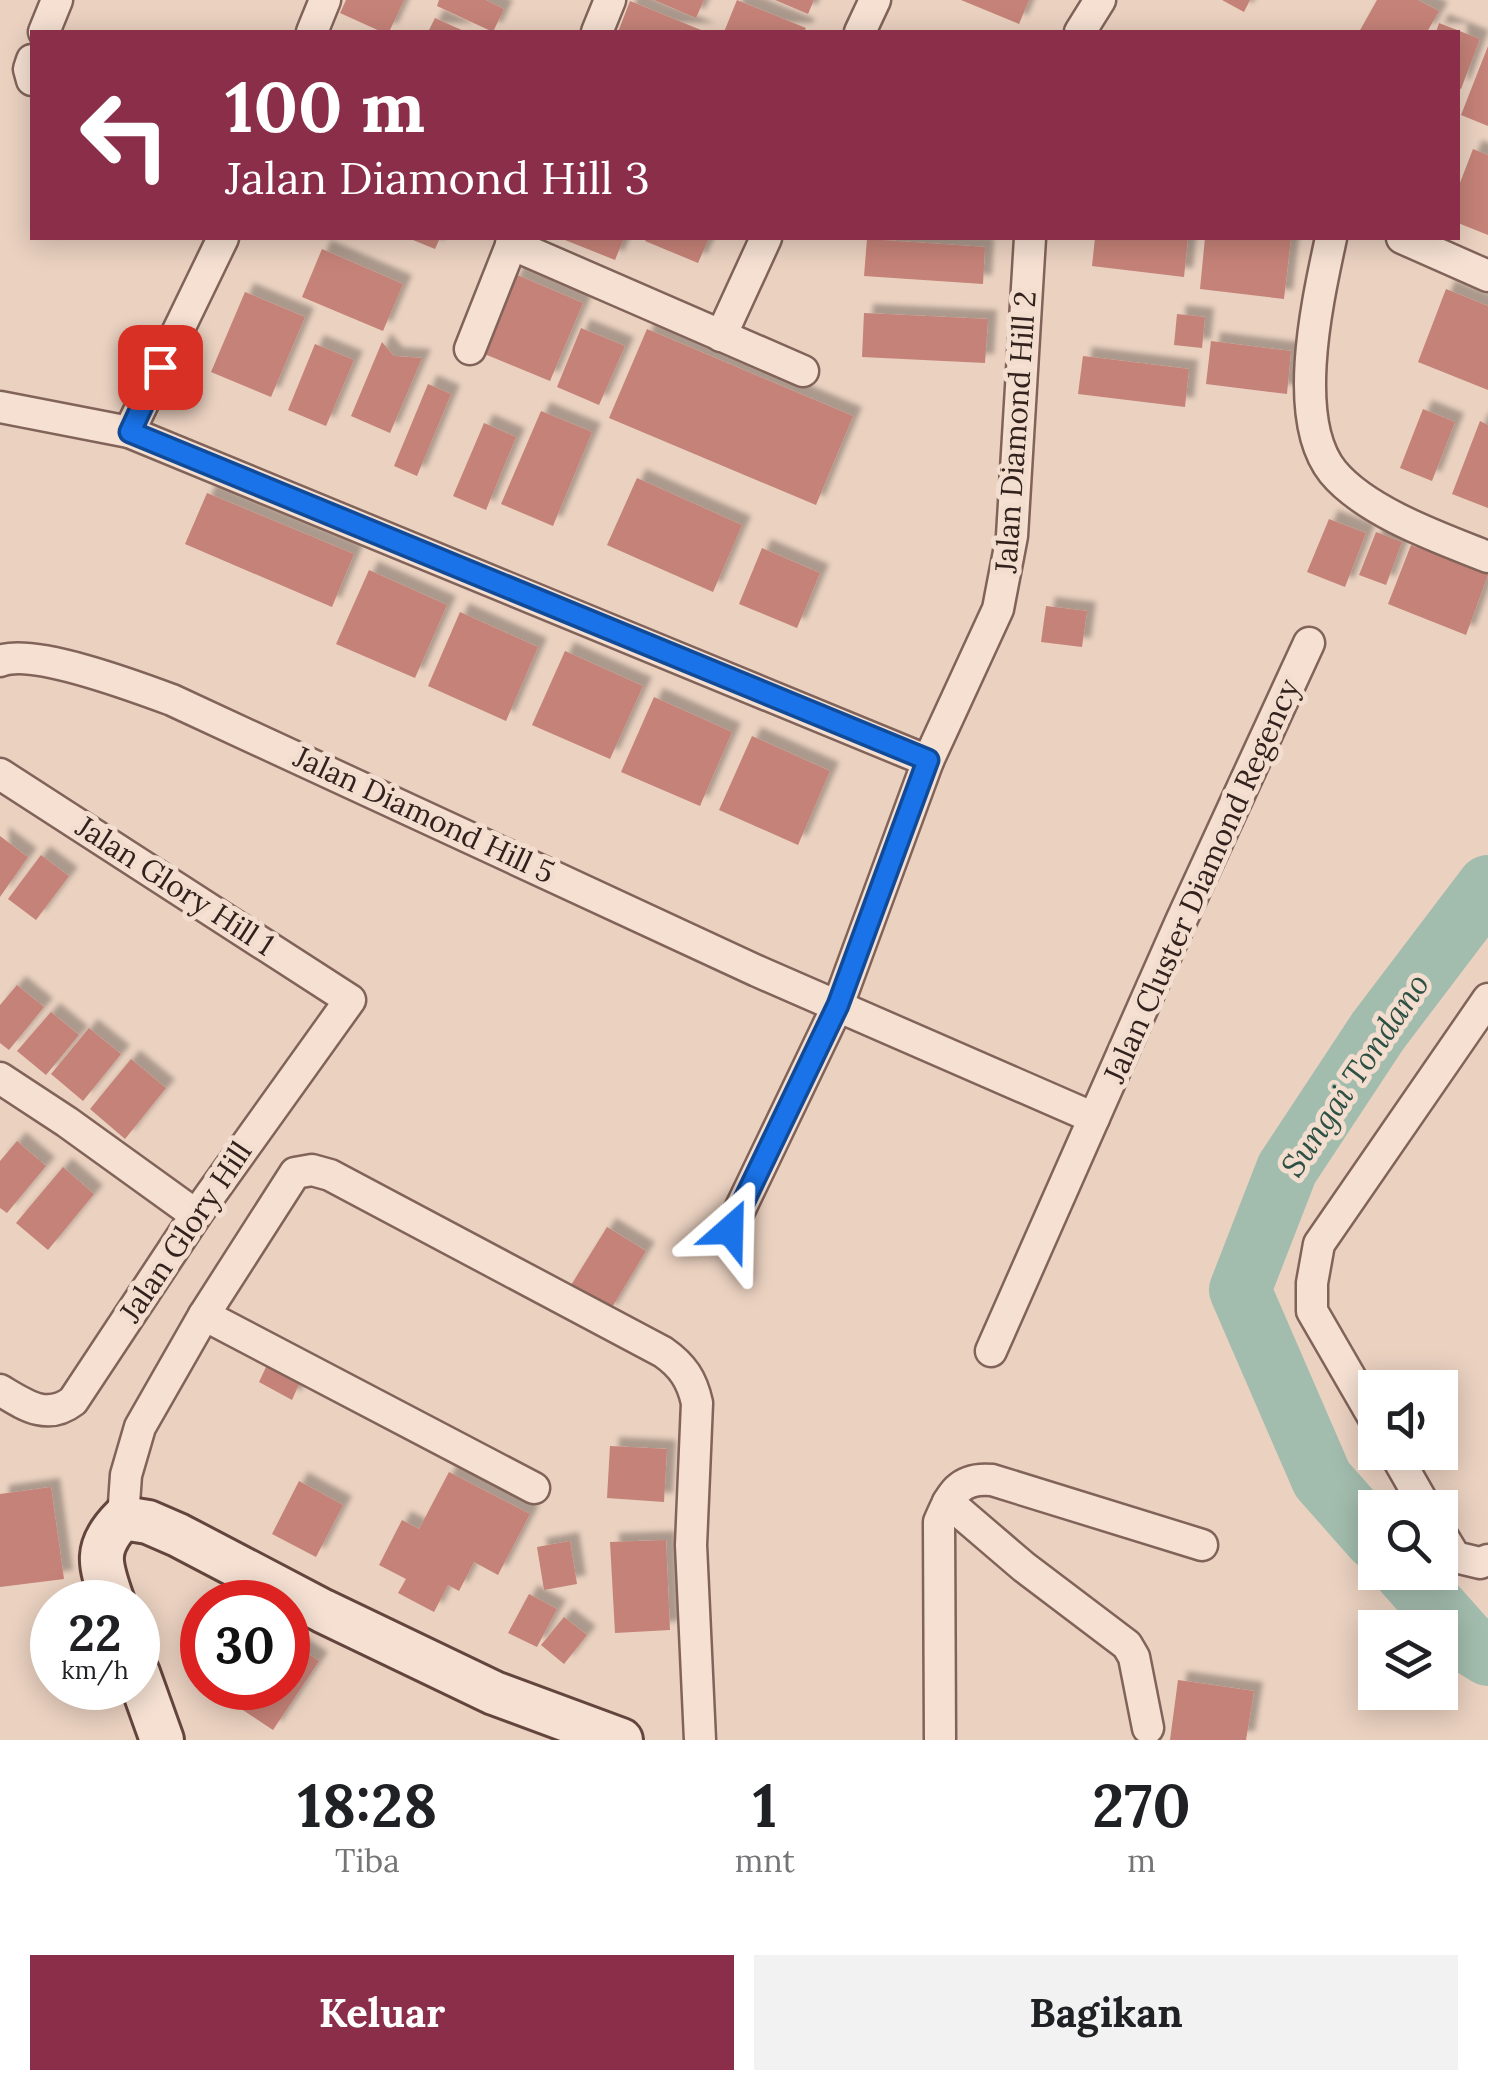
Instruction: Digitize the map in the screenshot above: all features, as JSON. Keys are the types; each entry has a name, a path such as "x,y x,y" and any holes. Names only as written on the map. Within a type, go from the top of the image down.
{"street":[{"path":"45,30 58,0"},
{"path":"313,30 325,0"},
{"path":"598,30 610,0"},
{"path":"861,30 875,0"},
{"path":"1081,30 1100,0"},
{"path":"130,432 222,240"},
{"path":"721,336 765,240"},
{"name":"Jalan Diamond Hill 2","path":"730,1230 838,1005 928,760 998,609 1007,574 1030,240"},
{"path":"1331,240 1310,360 1313,414 1324,458 1353,490 1378,506 1488,557"},
{"path":"1407,240 1488,276"},
{"path":"470,349 512,241 803,371"},
{"path":"0,407 130,432 928,760"},
{"name":"Jalan Cluster Diamond Regency","path":"991,1351 1180,921 1309,643"},
{"name":"Jalan Diamond Hill 5","path":"0,661 22,658 97,675 172,700 838,1005"},
{"name":"Jalan Glory Hill 1","path":"0,774 350,1000"},
{"path":"1358,1391 1312,1312 1312,1282 1319,1244 1488,999"},
{"name":"Jalan Glory Hill","path":"0,1390 27,1406 50,1412 73,1402 196,1215 350,1000"},
{"name":"Jalan Cluster Diamond Regency","path":"838,1005 1094,1118"},
{"path":"0,1078 196,1215"},
{"path":"108,1580 101,1549 110,1530 124,1518 126,1475 140,1428 204,1315 290,1178 300,1170 312,1170 348,1184 674,1360 692,1383 697,1403 691,1560 700,1740"},
{"path":"204,1315 534,1488"},
{"path":"940,1740 939,1522 961,1485 976,1478 992,1480 1202,1545"},
{"path":"948,1502 1024,1567 1127,1645 1134,1656 1148,1728"},
{"path":"124,1518 178,1534 323,1612 494,1693 621,1740"},
{"path":"1458,1558 1480,1564 1488,1560"},
{"path":"151,1710 162,1740"}],"building":[{"path":"346,0 404,0 390,30 378,30 340,13"},
{"path":"439,0 486,0 504,9 494,30 489,30 437,6"},
{"path":"654,0 704,0 696,18"},
{"path":"737,0 806,28 805,30 725,30"},
{"path":"775,0 814,0 808,14"},
{"path":"961,0 1029,0 1019,24"},
{"path":"1222,0 1250,0 1244,12"},
{"path":"1377,0 1418,0 1439,11 1428,30 1360,30"},
{"path":"630,1 701,30 619,30"},
{"path":"435,18 462,30 429,30"},
{"path":"1439,23 1457,30 1437,30"},
{"path":"1460,31 1480,39 1460,89"},
{"path":"1488,46 1488,126 1461,115"},
{"path":"1473,149 1488,155 1488,235 1460,224 1460,183"},
{"path":"413,240 439,240 435,249"},
{"path":"565,240 623,240 615,260"},
{"path":"646,240 708,240 698,263"},
{"path":"867,240 985,247 983,284 864,276"},
{"path":"1095,240 1188,240 1184,277 1092,266"},
{"path":"1205,240 1291,240 1284,299 1200,289"},
{"path":"322,249 403,284 383,331 302,297"},
{"path":"515,274 583,303 550,381 482,353"},
{"path":"1446,289 1488,306 1488,390 1418,362"},
{"path":"245,292 305,317 271,397 211,372"},
{"path":"864,313 988,319 985,363 862,357"},
{"path":"1177,314 1205,317 1202,348 1174,345"},
{"path":"581,328 625,346 599,405 557,387"},
{"path":"647,329 853,416 816,505 609,418"},
{"path":"1211,341 1291,351 1287,394 1206,384"},
{"path":"382,342 394,356 422,358 390,433 351,416"},
{"path":"315,344 354,360 326,426 288,410"},
{"path":"1083,356 1189,369 1185,407 1078,394"},
{"path":"428,384 451,394 417,476 394,466"},
{"path":"1423,409 1455,422 1432,481 1400,468"},
{"path":"541,411 592,432 553,526 501,504"},
{"path":"1480,421 1488,425 1488,508 1452,494"},
{"path":"484,423 516,437 486,510 453,496"},
{"path":"637,478 742,525 713,592 607,545"},
{"path":"207,493 354,554 332,607 185,544"},
{"path":"1329,519 1366,533 1345,587 1307,572"},
{"path":"1376,532 1402,542 1386,585 1359,575"},
{"path":"1411,545 1488,575 1466,635 1388,604"},
{"path":"762,548 820,573 797,628 739,604"},
{"path":"369,570 447,605 415,678 336,644"},
{"path":"1046,606 1087,611 1082,647 1041,642"},
{"path":"460,612 538,647 506,721 428,686"},
{"path":"565,651 643,686 610,759 532,725"},
{"path":"654,697 732,732 700,806 621,772"},
{"path":"752,736 830,771 798,845 719,810"},
{"path":"0,836 28,857 0,897"},
{"path":"41,855 69,876 36,920 8,899"},
{"path":"17,985 44,1007 9,1050 0,1043 0,1005"},
{"path":"51,1012 79,1035 46,1075 17,1051"},
{"path":"89,1028 121,1054 83,1101 51,1074"},
{"path":"131,1059 166,1088 125,1139 90,1109"},
{"path":"17,1141 46,1166 7,1213 0,1208 0,1161"},
{"path":"63,1167 94,1194 48,1250 16,1223"},
{"path":"607,1227 646,1251 608,1314 568,1290"},
{"path":"267,1365 300,1382 292,1400 259,1382"},
{"path":"610,1446 667,1449 664,1502 607,1498"},
{"path":"449,1472 530,1514 498,1575 474,1562 459,1591 448,1585 434,1612 398,1593 406,1579 379,1565 402,1520 419,1529"},
{"path":"299,1481 343,1505 316,1557 272,1534"},
{"path":"51,1487 64,1579 30,1580 30,1583 0,1587 0,1494"},
{"path":"666,1540 670,1630 615,1633 610,1542"},
{"path":"570,1541 577,1584 544,1590 537,1547"},
{"path":"529,1594 557,1609 537,1647 508,1633"},
{"path":"564,1617 587,1635 564,1664 541,1645"},
{"path":"310,1655 319,1661 310,1674"},
{"path":"1178,1680 1254,1691 1246,1740 1170,1740"},
{"path":"243,1710 286,1710 273,1730"}],"waterway":[{"name":"Sungai Tondano","path":"1358,1520 1322,1479 1240,1290 1287,1169 1378,1031 1488,886"},
{"name":"Sungai Tondano","path":"1421,1590 1467,1642 1488,1655"}],"route":[{"path":"160,367 130,432 928,760 838,1005 730,1230"}]}
